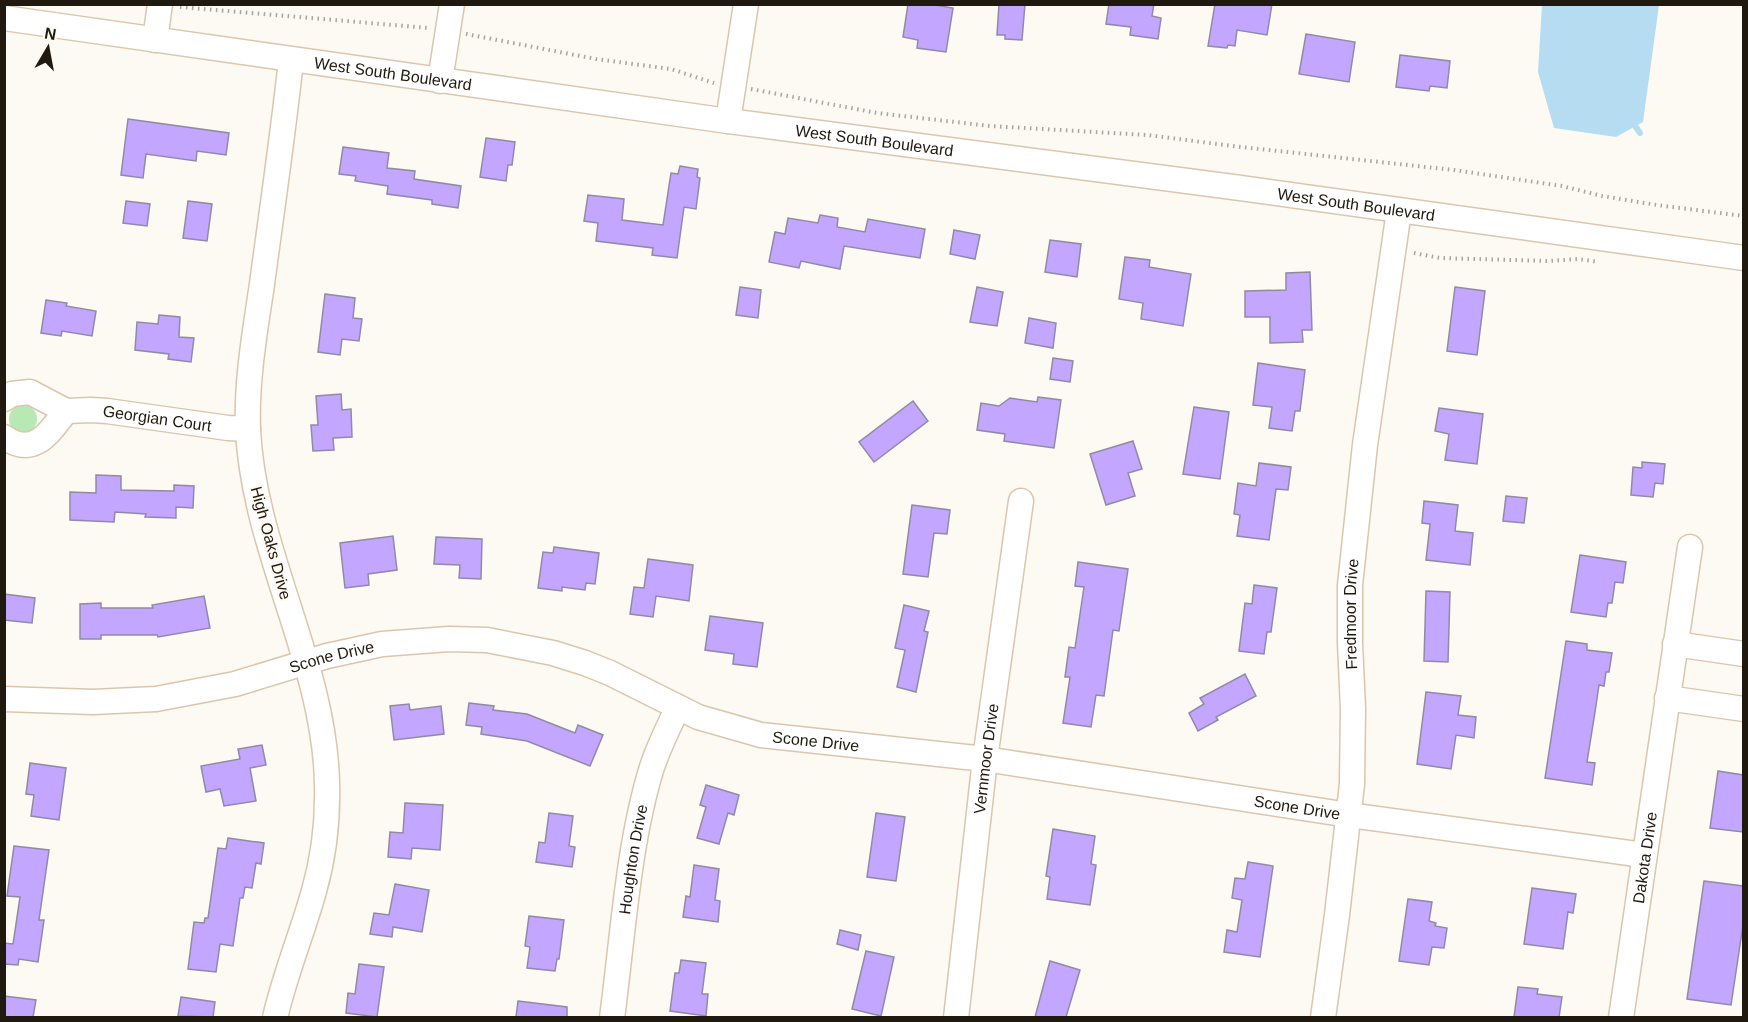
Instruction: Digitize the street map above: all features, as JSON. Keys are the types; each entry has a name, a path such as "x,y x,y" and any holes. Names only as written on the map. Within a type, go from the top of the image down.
{"street":[{"path":"440,81 452,4"},
{"path":"728,121 746,4"},
{"path":"155,40 168,6"},
{"name":"West South Boulevard","path":"4,18 728,121 1743,258"},
{"name":"High Oaks Drive","path":"275,1017 289,965 315,889 325,838 327,783 320,722 257,498 248,429 253,352 291,60"},
{"name":"Fredmoor Drive","path":"1323,1017 1349,815 1353,748 1350,585 1365,445 1399,211"},
{"name":"Georgian Court","path":"4,399 12,394 30,392 66,411 108,411 248,429"},
{"path":"4,437 17,444 27,445 42,440 66,411"},
{"name":"Vernmoor Drive","path":"956,1017 985,759 1022,501"},
{"name":"Dakota Drive","path":"1621,1017 1690,548"},
{"name":"Scone Drive","path":"4,699 125,702 156,699 235,684 305,663 382,644 449,639 487,640 552,652 585,663 698,717 761,735 985,759 1349,815 1644,855"},
{"path":"1675,644 1743,654"},
{"path":"1667,698 1743,709"},
{"name":"Houghton Drive","path":"612,1017 635,839 643,799 653,765 678,707"}],"path":[{"path":"168,6 433,29"},
{"path":"462,33 596,59 671,69 709,82"},
{"path":"757,90 878,113 990,126 1148,135 1454,170 1562,186 1602,196 1657,205 1743,216"},
{"path":"1405,252 1440,258 1549,261 1578,259 1599,262"}],"green space":[{"path":"23,405 33,409 37,419 33,429 23,433 13,429 9,419 13,409"}],"water":[{"path":"1542,5 1659,5 1643,122 1616,137 1554,128 1538,72"}],"building":[{"path":"908,4 929,4 953,8 946,52 917,48 918,40 903,37"},
{"path":"999,4 1025,4 1022,40 1005,39 1005,35 997,35"},
{"path":"1109,4 1154,4 1152,16 1161,18 1158,39 1130,35 1131,27 1106,24"},
{"path":"1215,4 1272,4 1267,35 1237,30 1235,46 1228,45 1227,48 1208,46"},
{"path":"1306,34 1355,42 1349,82 1299,74"},
{"path":"1400,55 1450,61 1447,88 1430,86 1429,91 1396,87"},
{"path":"128,119 229,133 226,155 197,151 196,161 146,154 143,178 121,175"},
{"path":"486,138 515,142 512,165 508,165 506,181 480,177"},
{"path":"343,147 389,153 387,168 415,171 414,179 461,186 458,208 432,204 432,200 387,194 388,186 355,181 356,176 339,174"},
{"path":"680,166 698,169 697,177 700,178 696,209 684,207 677,258 652,255 653,248 596,241 598,223 584,221 588,195 624,199 622,220 663,225 671,173 678,174"},
{"path":"126,201 150,204 147,226 123,223"},
{"path":"188,201 212,204 207,241 183,238"},
{"path":"820,215 838,218 837,227 865,232 868,219 925,229 920,258 844,246 840,269 801,261 799,268 769,262 775,232 785,234 788,218 818,223"},
{"path":"954,230 980,235 975,259 950,254"},
{"path":"1050,240 1081,244 1077,277 1045,272"},
{"path":"1125,257 1150,260 1149,267 1191,274 1183,326 1141,319 1143,303 1119,299"},
{"path":"1310,272 1312,330 1302,330 1303,342 1270,343 1270,317 1245,317 1245,291 1286,290 1286,273"},
{"path":"740,287 761,290 758,318 736,315"},
{"path":"977,287 1003,292 997,326 970,322"},
{"path":"1455,287 1485,291 1477,355 1447,351"},
{"path":"325,294 355,298 353,318 362,319 359,341 342,339 340,355 318,352"},
{"path":"46,300 96,311 92,336 62,331 61,336 41,333"},
{"path":"159,315 180,317 179,337 194,338 191,362 168,359 169,354 135,350 137,322 158,324"},
{"path":"1029,318 1056,323 1053,348 1025,343"},
{"path":"1053,358 1073,361 1070,382 1050,379"},
{"path":"1258,363 1305,370 1300,411 1295,411 1292,431 1269,428 1272,407 1253,405"},
{"path":"341,394 342,410 351,409 352,437 333,438 334,450 313,451 311,425 318,425 316,396"},
{"path":"1038,397 1061,400 1054,448 1004,441 1005,434 977,430 981,403 999,406 1010,398 1037,402"},
{"path":"913,401 928,421 874,462 859,442"},
{"path":"1194,407 1229,412 1220,479 1183,474"},
{"path":"1439,408 1483,414 1477,464 1445,460 1449,434 1435,431"},
{"path":"1133,441 1142,469 1128,473 1135,496 1106,505 1090,454"},
{"path":"1642,462 1665,464 1663,484 1655,483 1653,497 1631,495 1633,467 1642,468"},
{"path":"1259,463 1291,467 1288,490 1276,489 1269,540 1237,536 1240,515 1234,514 1238,483 1256,486"},
{"path":"96,475 121,476 121,490 174,491 174,485 194,486 193,508 176,507 176,518 145,517 146,514 115,512 114,522 70,520 70,492 96,493"},
{"path":"1506,496 1527,498 1524,523 1503,521"},
{"path":"1424,501 1458,505 1455,531 1473,533 1470,565 1426,560 1430,524 1422,523"},
{"path":"912,505 950,510 947,534 934,533 928,577 903,574"},
{"path":"393,536 397,570 368,574 369,585 345,588 340,543"},
{"path":"436,537 482,539 481,579 459,578 460,565 434,564"},
{"path":"554,547 599,553 595,584 586,583 585,590 562,587 562,591 538,588 543,552 553,553"},
{"path":"1580,555 1626,562 1623,583 1615,582 1612,603 1608,603 1606,617 1571,612"},
{"path":"648,559 693,565 689,601 656,596 653,617 630,614 634,587 644,588"},
{"path":"1078,562 1128,569 1119,631 1113,630 1104,696 1096,695 1091,727 1063,723 1070,677 1065,677 1069,647 1075,648 1084,587 1075,586"},
{"path":"1254,585 1277,588 1271,632 1267,632 1264,654 1239,651 1245,603 1252,604"},
{"path":"1426,591 1450,592 1448,662 1424,661"},
{"path":"4,594 35,598 32,623 4,620"},
{"path":"204,596 210,628 158,637 157,635 101,635 101,639 80,639 80,604 101,603 101,608 153,608 152,605"},
{"path":"904,605 929,611 924,631 928,632 916,692 897,687 905,650 895,648"},
{"path":"710,616 763,623 757,667 733,664 734,654 705,650"},
{"path":"1566,641 1587,644 1587,650 1612,653 1604,686 1599,685 1587,762 1595,763 1592,785 1545,778"},
{"path":"1245,674 1256,696 1216,717 1218,720 1198,731 1189,713 1204,704 1200,698"},
{"path":"1426,692 1461,696 1458,715 1476,717 1474,738 1456,735 1451,769 1417,764"},
{"path":"469,703 494,706 493,710 527,714 575,733 578,725 603,735 590,766 527,741 481,734 482,727 466,725"},
{"path":"409,704 410,710 441,706 444,734 394,740 390,706"},
{"path":"262,745 266,765 250,768 256,801 224,806 220,789 206,792 201,766 240,759 238,749"},
{"path":"30,763 66,768 59,820 31,816 34,795 26,794"},
{"path":"1718,771 1743,775 1743,832 1710,828"},
{"path":"706,785 739,795 734,815 728,813 719,844 697,838 706,807 700,805"},
{"path":"405,803 443,805 440,850 412,848 411,859 388,857 390,832 403,833"},
{"path":"549,813 573,816 569,846 575,847 572,867 536,862 539,842 545,843"},
{"path":"876,813 905,817 896,881 867,877"},
{"path":"1053,829 1095,836 1091,864 1096,865 1090,905 1047,899 1050,877 1046,876"},
{"path":"228,838 264,843 261,864 256,863 252,888 245,887 243,898 240,898 233,946 220,944 216,972 188,969 194,922 204,923 205,918 208,918 218,848 226,849"},
{"path":"14,846 49,850 39,920 44,920 38,962 19,959 18,965 4,964 4,943 13,944 20,897 7,896"},
{"path":"1248,862 1273,866 1260,957 1224,952 1227,930 1237,932 1242,900 1232,898 1235,878 1245,879"},
{"path":"694,865 719,869 715,900 720,901 718,922 683,917 686,896 690,897"},
{"path":"1704,881 1743,886 1743,925 1731,1005 1687,999"},
{"path":"395,884 429,890 422,932 393,927 392,937 370,934 374,913 389,915"},
{"path":"1532,888 1576,894 1573,913 1568,912 1563,949 1524,944"},
{"path":"1408,899 1432,902 1429,921 1436,923 1435,926 1447,928 1444,948 1432,947 1429,965 1399,961"},
{"path":"529,916 564,920 559,959 557,959 555,971 527,968 530,947 525,946"},
{"path":"840,930 861,935 858,950 837,944"},
{"path":"866,951 894,957 881,1016 852,1009"},
{"path":"681,960 706,963 702,994 708,994 706,1016 670,1011 675,973 679,973"},
{"path":"1050,961 1080,970 1066,1017 1035,1017"},
{"path":"359,964 384,967 377,1017 346,1013 348,993 355,994"},
{"path":"1518,987 1538,989 1537,994 1562,997 1559,1017 1514,1017"},
{"path":"4,996 36,1000 33,1017 4,1017"},
{"path":"181,997 215,1002 213,1017 178,1016"},
{"path":"518,1001 567,1007 567,1017 516,1017"}],"waterway":[{"path":"1631,120 1640,133"}]}
